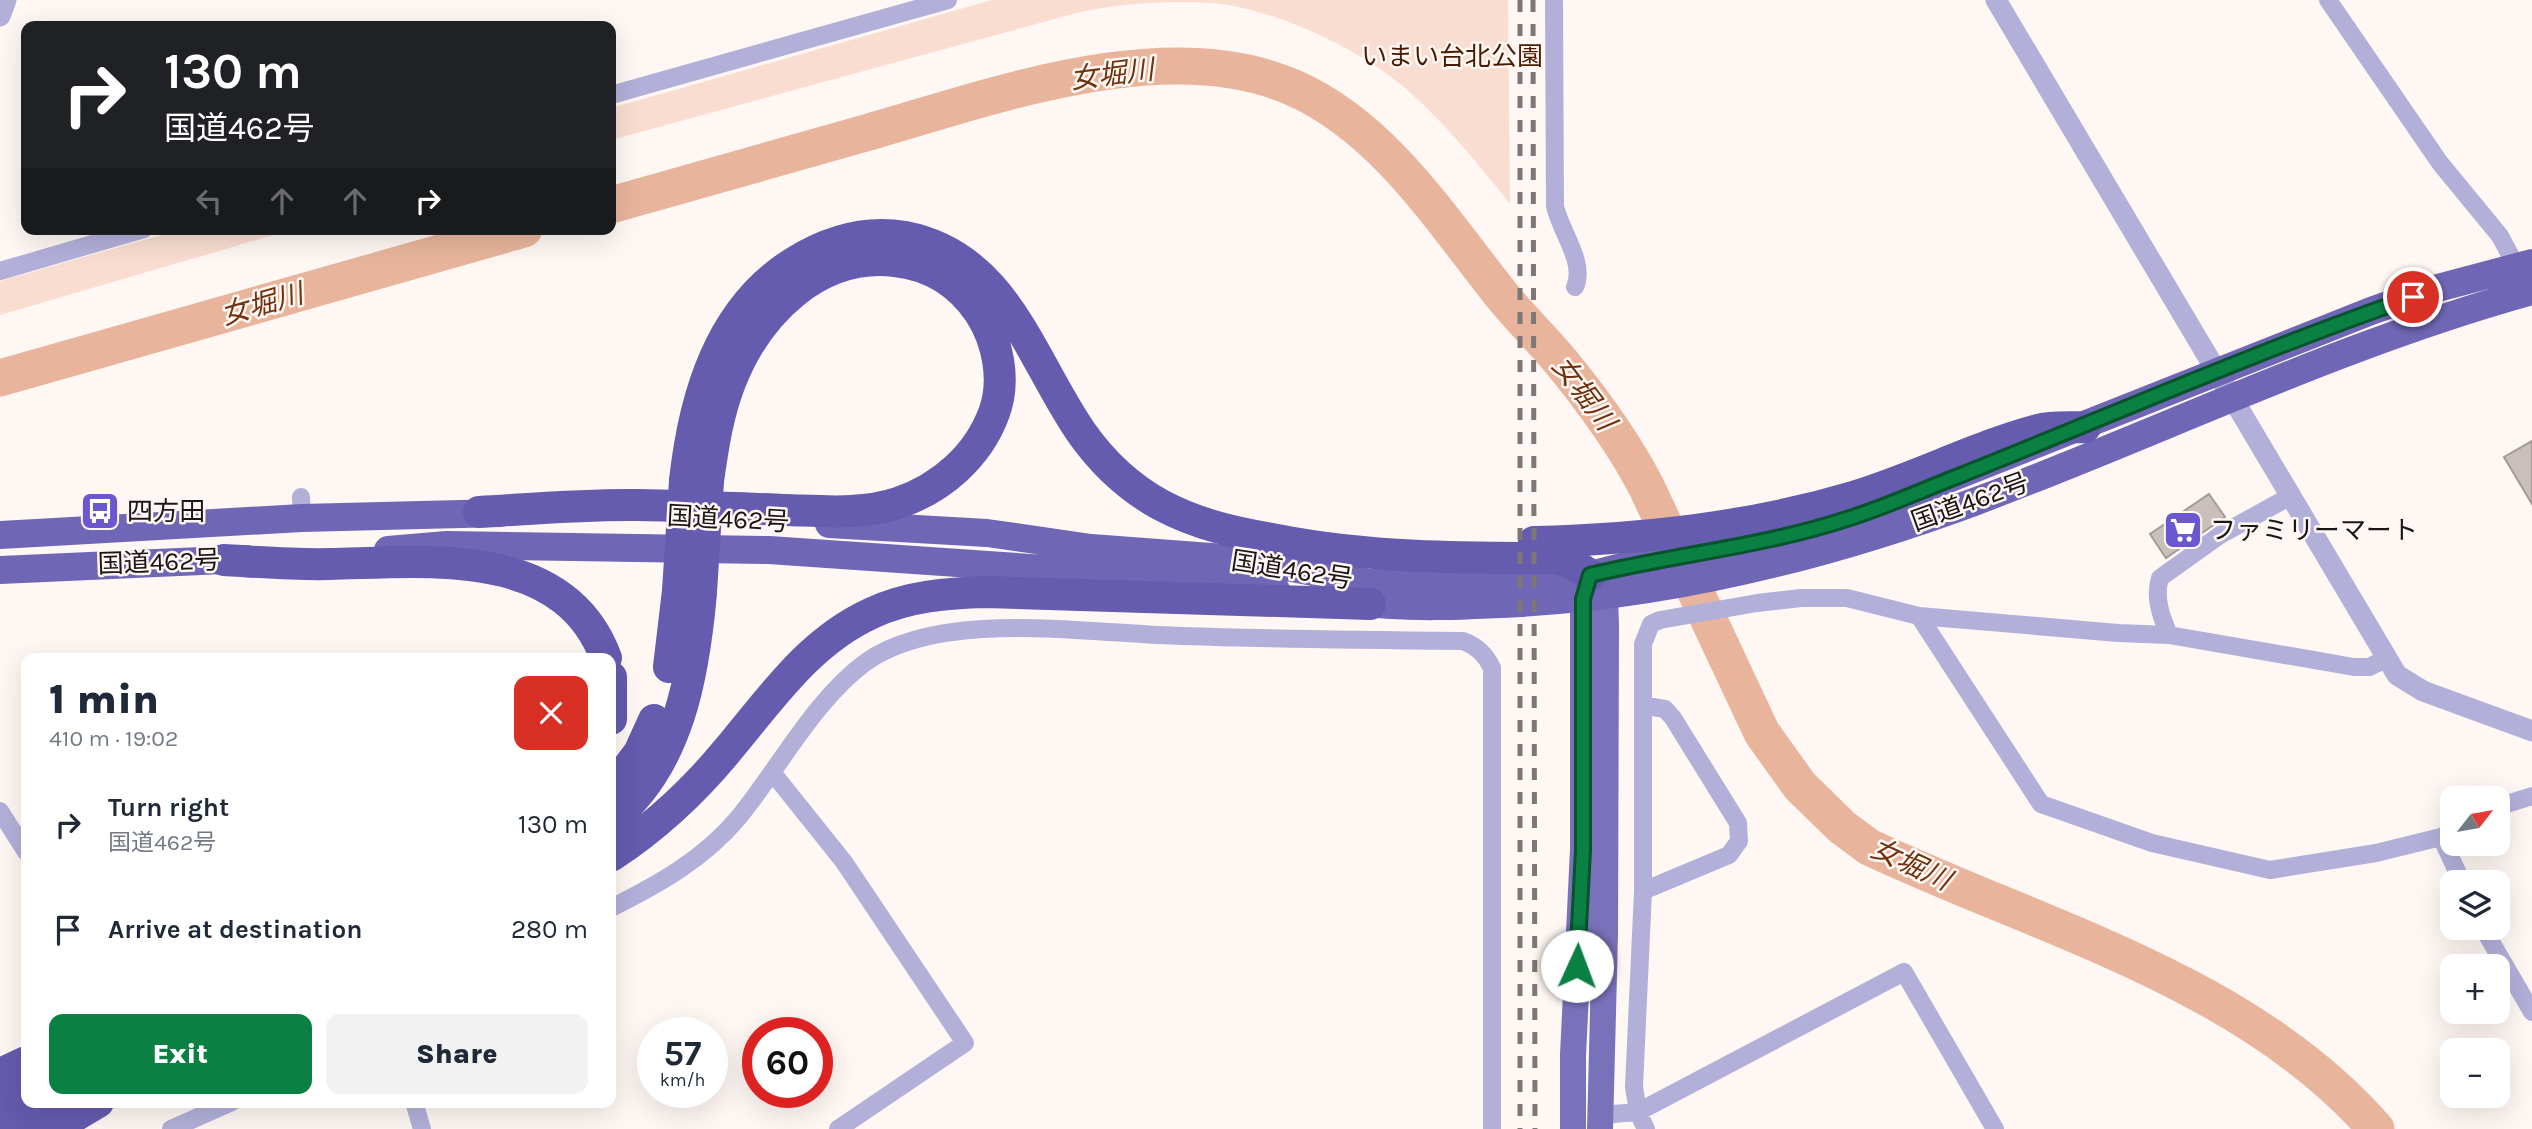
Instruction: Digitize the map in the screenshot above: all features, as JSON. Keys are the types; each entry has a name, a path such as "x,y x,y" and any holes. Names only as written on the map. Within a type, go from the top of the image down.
{"highway":[{"path":"616,815 635,796 666,748 687,690 689,592 696,481 693,422 711,364 725,335 761,288 784,268 835,242 864,235 893,235 922,240 970,265 1010,309 1080,431 1117,474 1145,495 1187,517 1253,536 1342,553 1554,558 1570,562 1593,590"},
{"path":"479,513 634,505 846,511 897,503 930,488 961,466 989,427 997,406 1000,382 993,338 982,317 969,297 951,281 908,262 859,261 835,267 813,279 773,311 743,354 696,481"},
{"path":"1253,536 1400,544 1638,564 1733,548 1791,514 1855,496 2040,429 2085,426 2215,371 2434,289 2524,265"},
{"name":"国道462号","path":"0,570 224,560 447,545 769,550 1220,582 1370,604 1453,606 1593,590 1638,564 1733,548 1861,539 1973,502 2231,397 2383,339 2529,298"},
{"name":"国道462号","path":"0,535 301,507 658,515 987,533 1091,548 1251,560 1370,583 1485,583 1593,590"},
{"path":"224,560 316,564 421,562 495,568 550,589 573,607 589,627 603,653"},
{"path":"616,783 639,753 663,694 672,649 689,592"},
{"path":"616,852 678,804 727,751 778,688 822,644 872,613 900,603 927,596 987,592 1370,604"},
{"path":"0,1074 21,1064"},
{"path":"0,1101 21,1090"},
{"path":"0,1129 47,1108"},
{"path":"53,1129 88,1108"}],"main road":[{"path":"1593,590 1605,935 1600,1122"},
{"path":"1573,1129 1573,1055 1593,590"}],"street":[{"path":"0,16 6,0"},
{"path":"616,94 948,0"},
{"path":"1554,0 1555,206 1558,221 1579,272 1575,287"},
{"path":"1996,0 2386,659 2407,684 2532,731"},
{"path":"2328,0 2440,163 2524,265"},
{"path":"0,271 123,235"},
{"path":"2169,635 2161,615 2157,589 2160,579 2220,535 2289,497"},
{"path":"1646,1129 1638,1112 1634,1087 1643,891 1643,644 1651,625 1660,620 1757,603 1801,598 1847,598 1919,616 2169,635 2354,667 2369,667 2386,659"},
{"path":"1919,616 2041,804 2152,843 2270,870 2376,853 2440,836"},
{"path":"616,905 656,885 698,858 738,818 837,688 864,663 903,642 927,636 990,628 1166,636 1463,642 1474,645 1492,668 1492,1129"},
{"path":"1643,891 1729,855 1739,841 1738,823 1673,718 1665,709 1653,708"},
{"path":"772,772 844,862 965,1043 838,1129"},
{"path":"2510,803 2532,796"},
{"path":"0,811 21,844"},
{"path":"2490,940 2532,1012"},
{"path":"1600,1122 1638,1112 1904,972 1995,1129"},
{"path":"183,1127 220,1108"},
{"path":"416,1108 422,1129"}],"green space":[{"name":"いまい台北公園","path":"992,0 1508,0 1510,204 1440,121 1395,80 1372,64 1293,23 1238,7 1213,3 1146,3 1080,12 616,139 616,107"},
{"path":"162,235 273,235 0,315 0,281"}],"building":[{"path":"2532,441 2532,504 2504,457"},
{"path":"2209,494 2225,517 2166,558 2150,534"}],"waterway":[{"name":"女堀川","path":"616,204 970,102 1081,76 1137,68 1192,66 1245,72 1294,88 1326,105 1382,149 1430,203 1504,298 1588,396 1619,440 1646,486 1762,733 1800,786 1842,827 1869,847 2139,963 2204,996 2267,1034 2324,1078 2376,1129"},
{"name":"女堀川","path":"0,378 503,235"}],"railway":[{"path":"1520,0 1520,1129"},
{"path":"1533,0 1535,1129"}],"place":[{"name":"四方田","path":"100,511"},
{"name":"ファミリーマート","path":"2183,530"}],"route":[{"path":"1577,966 1583,850 1583,599 1590,575 1733,548 1850,518 1907,498 2255,355 2413,297"}]}
